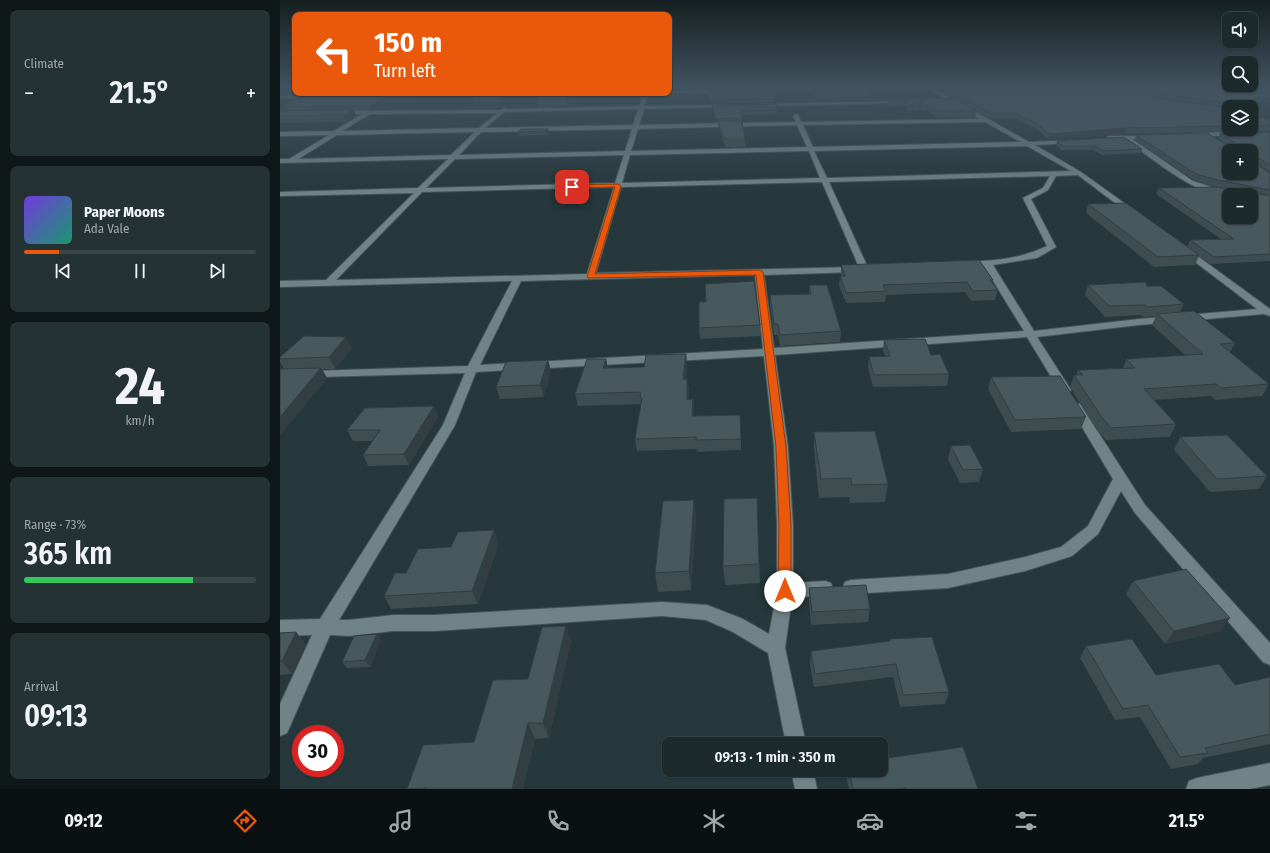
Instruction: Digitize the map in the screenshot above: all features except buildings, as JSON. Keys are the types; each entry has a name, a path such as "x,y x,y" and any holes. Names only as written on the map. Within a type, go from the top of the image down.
{"street":[{"path":"280,166 350,123"},
{"path":"328,282 452,157 489,123"},
{"path":"590,277 638,123"},
{"path":"280,284 590,277 868,268 824,180 799,123"},
{"path":"280,134 810,123"},
{"path":"993,123 1079,173 1143,220"},
{"path":"1184,136 1222,134"},
{"path":"1206,135 1218,143"},
{"path":"1102,139 1154,136"},
{"path":"1124,137 1191,182 1222,191"},
{"path":"280,161 1027,144 1079,140"},
{"path":"280,194 1079,173"},
{"path":"956,264 987,263 1034,256 1052,247 1027,198 1046,189 1054,174"},
{"path":"1175,243 1268,312"},
{"path":"987,263 1140,509 1270,656"},
{"path":"759,272 781,447 785,525 785,591 776,648 795,737"},
{"path":"280,726 325,627 449,425 472,369 518,278"},
{"path":"280,374 472,369 770,352 1032,334 1147,322 1268,312"},
{"path":"785,591 948,581 1025,564 1066,552 1093,530 1120,479"},
{"path":"280,628 349,628 393,623 435,623 662,610 708,613 737,625 776,648"},
{"path":"1197,789 1270,774"},
{"path":"803,777 806,789"}],"route":[{"path":"572,187 618,186 590,277 759,272 781,447 785,525 785,591"}]}
